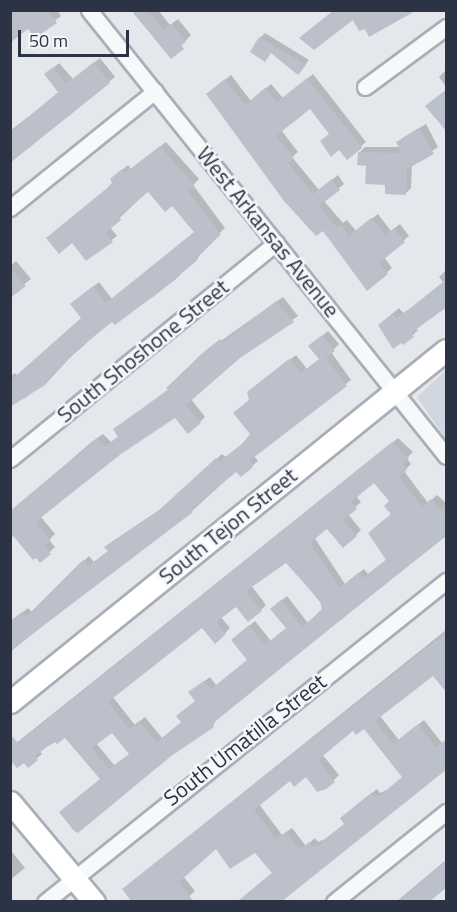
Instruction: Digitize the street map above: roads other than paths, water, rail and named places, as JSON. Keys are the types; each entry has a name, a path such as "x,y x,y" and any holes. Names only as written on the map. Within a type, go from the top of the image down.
{"street":[{"name":"West Arkansas Avenue","path":"89,10 447,456"},
{"path":"365,87 447,27"},
{"path":"10,208 155,91"},
{"name":"South Shoshone Street","path":"10,459 276,243"},
{"name":"South Tejon Street","path":"10,702 447,350"},
{"name":"South Umatilla Street","path":"45,902 74,876 447,581"},
{"path":"10,802 94,902"},
{"path":"334,902 447,812"}]}
